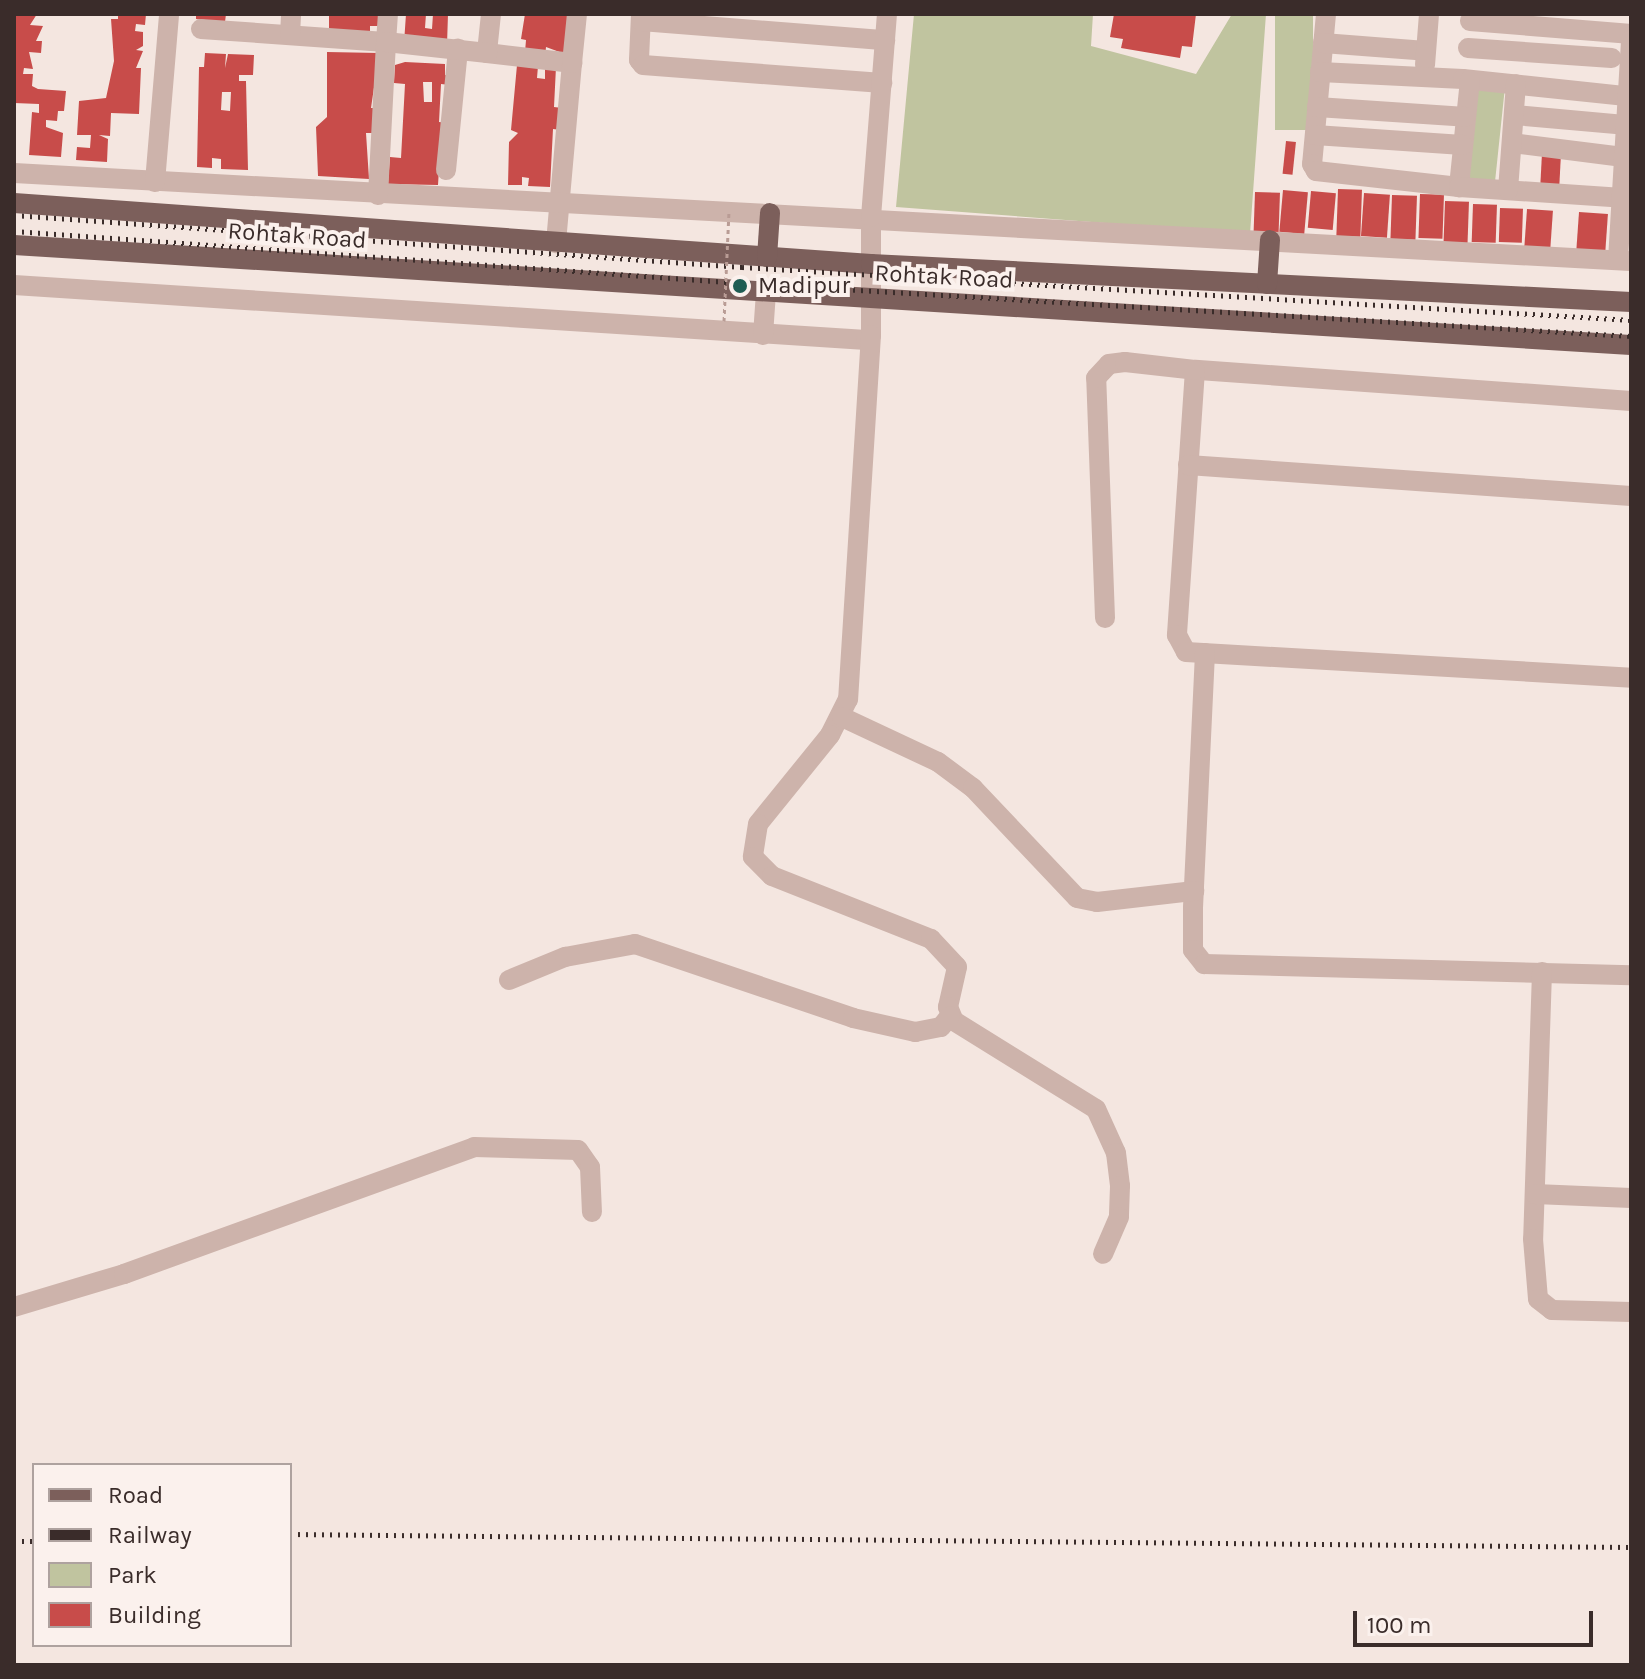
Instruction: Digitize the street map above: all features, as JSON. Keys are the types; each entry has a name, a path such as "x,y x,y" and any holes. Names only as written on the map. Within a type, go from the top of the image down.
{"main road":[{"name":"Rohtak Road","path":"14,203 871,264 1631,302"},
{"path":"767,257 770,213"},
{"path":"1267,284 1270,240"},
{"name":"Rohtak Road","path":"14,245 1631,345"}],"street":[{"path":"155,182 169,14"},
{"path":"378,195 388,14"},
{"path":"487,53 491,14"},
{"path":"556,243 563,205 577,14"},
{"path":"509,980 565,957 635,944 884,1025 930,1031 950,1016 957,967 931,939 772,876 753,857 758,824 842,717 869,423 871,217 887,14"},
{"path":"1326,14 1315,135 1316,171 1459,187 1626,193"},
{"path":"1425,77 1429,14"},
{"path":"882,83 643,65 639,60 641,18 885,40"},
{"path":"14,173 1624,260 1626,193 1623,157 1631,37 1471,18 1459,187"},
{"path":"201,29 290,24 386,42 572,63"},
{"path":"1323,43 1426,51"},
{"path":"1468,48 1612,58"},
{"path":"446,170 458,49"},
{"path":"1320,72 1467,79 1626,96"},
{"path":"1508,190 1516,84"},
{"path":"1317,107 1466,117"},
{"path":"1514,115 1625,125"},
{"path":"1315,135 1463,145"},
{"path":"1512,143 1623,157"},
{"path":"14,285 332,302 858,342 871,335"},
{"path":"763,335 766,292"},
{"path":"1105,618 1096,378 1109,364 1125,362 1195,370 1631,401"},
{"path":"1195,370 1177,635 1186,652 1631,678"},
{"path":"1188,465 1631,496"},
{"path":"1205,653 1193,950 1204,964 1631,975"},
{"path":"842,717 938,762 973,788 1077,898 1097,902 1194,891"},
{"path":"1542,972 1535,1286 1544,1306 1564,1312 1631,1312"},
{"path":"950,1016 1096,1109 1116,1153 1120,1186 1119,1217 1103,1254"},
{"path":"14,1307 124,1274 474,1147 578,1150 590,1167 592,1212"},
{"path":"1535,1194 1631,1198"}],"path":[{"path":"724,321 729,210 725,217"}],"green space":[{"path":"914,14 1093,14 1091,46 1196,74 1232,14 1266,14 1250,234 896,207"},
{"path":"1275,14 1313,14 1313,130 1275,130"},
{"path":"1474,85 1505,88 1495,182 1464,178"}],"building":[{"path":"14,14 37,14 30,25 43,26 36,41 42,41 41,53 29,52 33,69 24,68 23,74 33,74 32,86 38,89 66,91 64,111 58,111 57,121 46,120 46,127 63,133 61,157 29,155 32,112 39,113 39,104 14,103"},
{"path":"118,14 146,14 145,25 136,24 135,31 143,32 143,46 136,50 143,51 136,68 141,68 139,114 111,113 110,136 99,135 108,139 107,162 76,160 77,147 90,148 91,135 77,135 79,101 106,98 114,61 111,19 118,19"},
{"path":"196,14 226,14 225,22 196,19"},
{"path":"329,14 379,14 379,26 370,26 370,36 329,29"},
{"path":"406,14 426,14 425,28 432,29 433,14 448,14 447,45 404,43"},
{"path":"525,14 568,15 565,54 546,47 545,57 525,52 526,40 521,39"},
{"path":"1114,14 1196,14 1192,47 1182,46 1180,58 1121,48 1123,39 1110,37"},
{"path":"327,52 379,53 371,108 376,108 375,133 366,133 369,179 318,176 316,127 327,117"},
{"path":"205,53 226,54 225,68 228,54 254,55 253,75 239,75 239,81 246,81 248,170 221,169 221,159 212,158 212,168 197,167 199,67 204,67","holes":["222,92 231,92 230,111 221,110"]},
{"path":"405,62 445,64 445,75 451,76 450,85 441,84 439,122 448,123 441,137 438,185 388,184 390,157 401,158 405,84 394,83 395,65","holes":["423,82 432,82 432,102 424,102"]},
{"path":"517,65 538,66 537,78 545,79 545,67 556,67 554,107 562,108 561,130 553,129 550,187 528,186 529,178 522,177 522,185 508,185 509,142 518,133 511,130"},
{"path":"1286,141 1296,142 1292,175 1283,174"},
{"path":"1542,153 1561,154 1559,186 1540,185"},
{"path":"1338,189 1362,190 1360,237 1336,236"},
{"path":"1283,190 1308,192 1304,234 1279,232"},
{"path":"1311,191 1336,193 1333,230 1308,228"},
{"path":"1255,192 1280,193 1279,233 1254,232"},
{"path":"1364,193 1390,195 1387,238 1361,236"},
{"path":"1420,194 1444,195 1442,239 1418,238"},
{"path":"1392,195 1417,196 1415,240 1390,239"},
{"path":"1445,201 1469,202 1467,246 1443,245"},
{"path":"1473,204 1497,205 1496,243 1472,242"},
{"path":"1500,208 1523,209 1522,243 1499,242"},
{"path":"1527,209 1553,211 1550,250 1524,248"},
{"path":"1579,212 1608,214 1605,256 1576,254"}],"railway":[{"path":"14,215 742,267 1631,320"},
{"path":"14,231 741,283 1631,336"},
{"path":"292,1534 1631,1547"},
{"path":"14,1541 32,1541"}],"place":[{"name":"Madipur","path":"740,286"}]}
